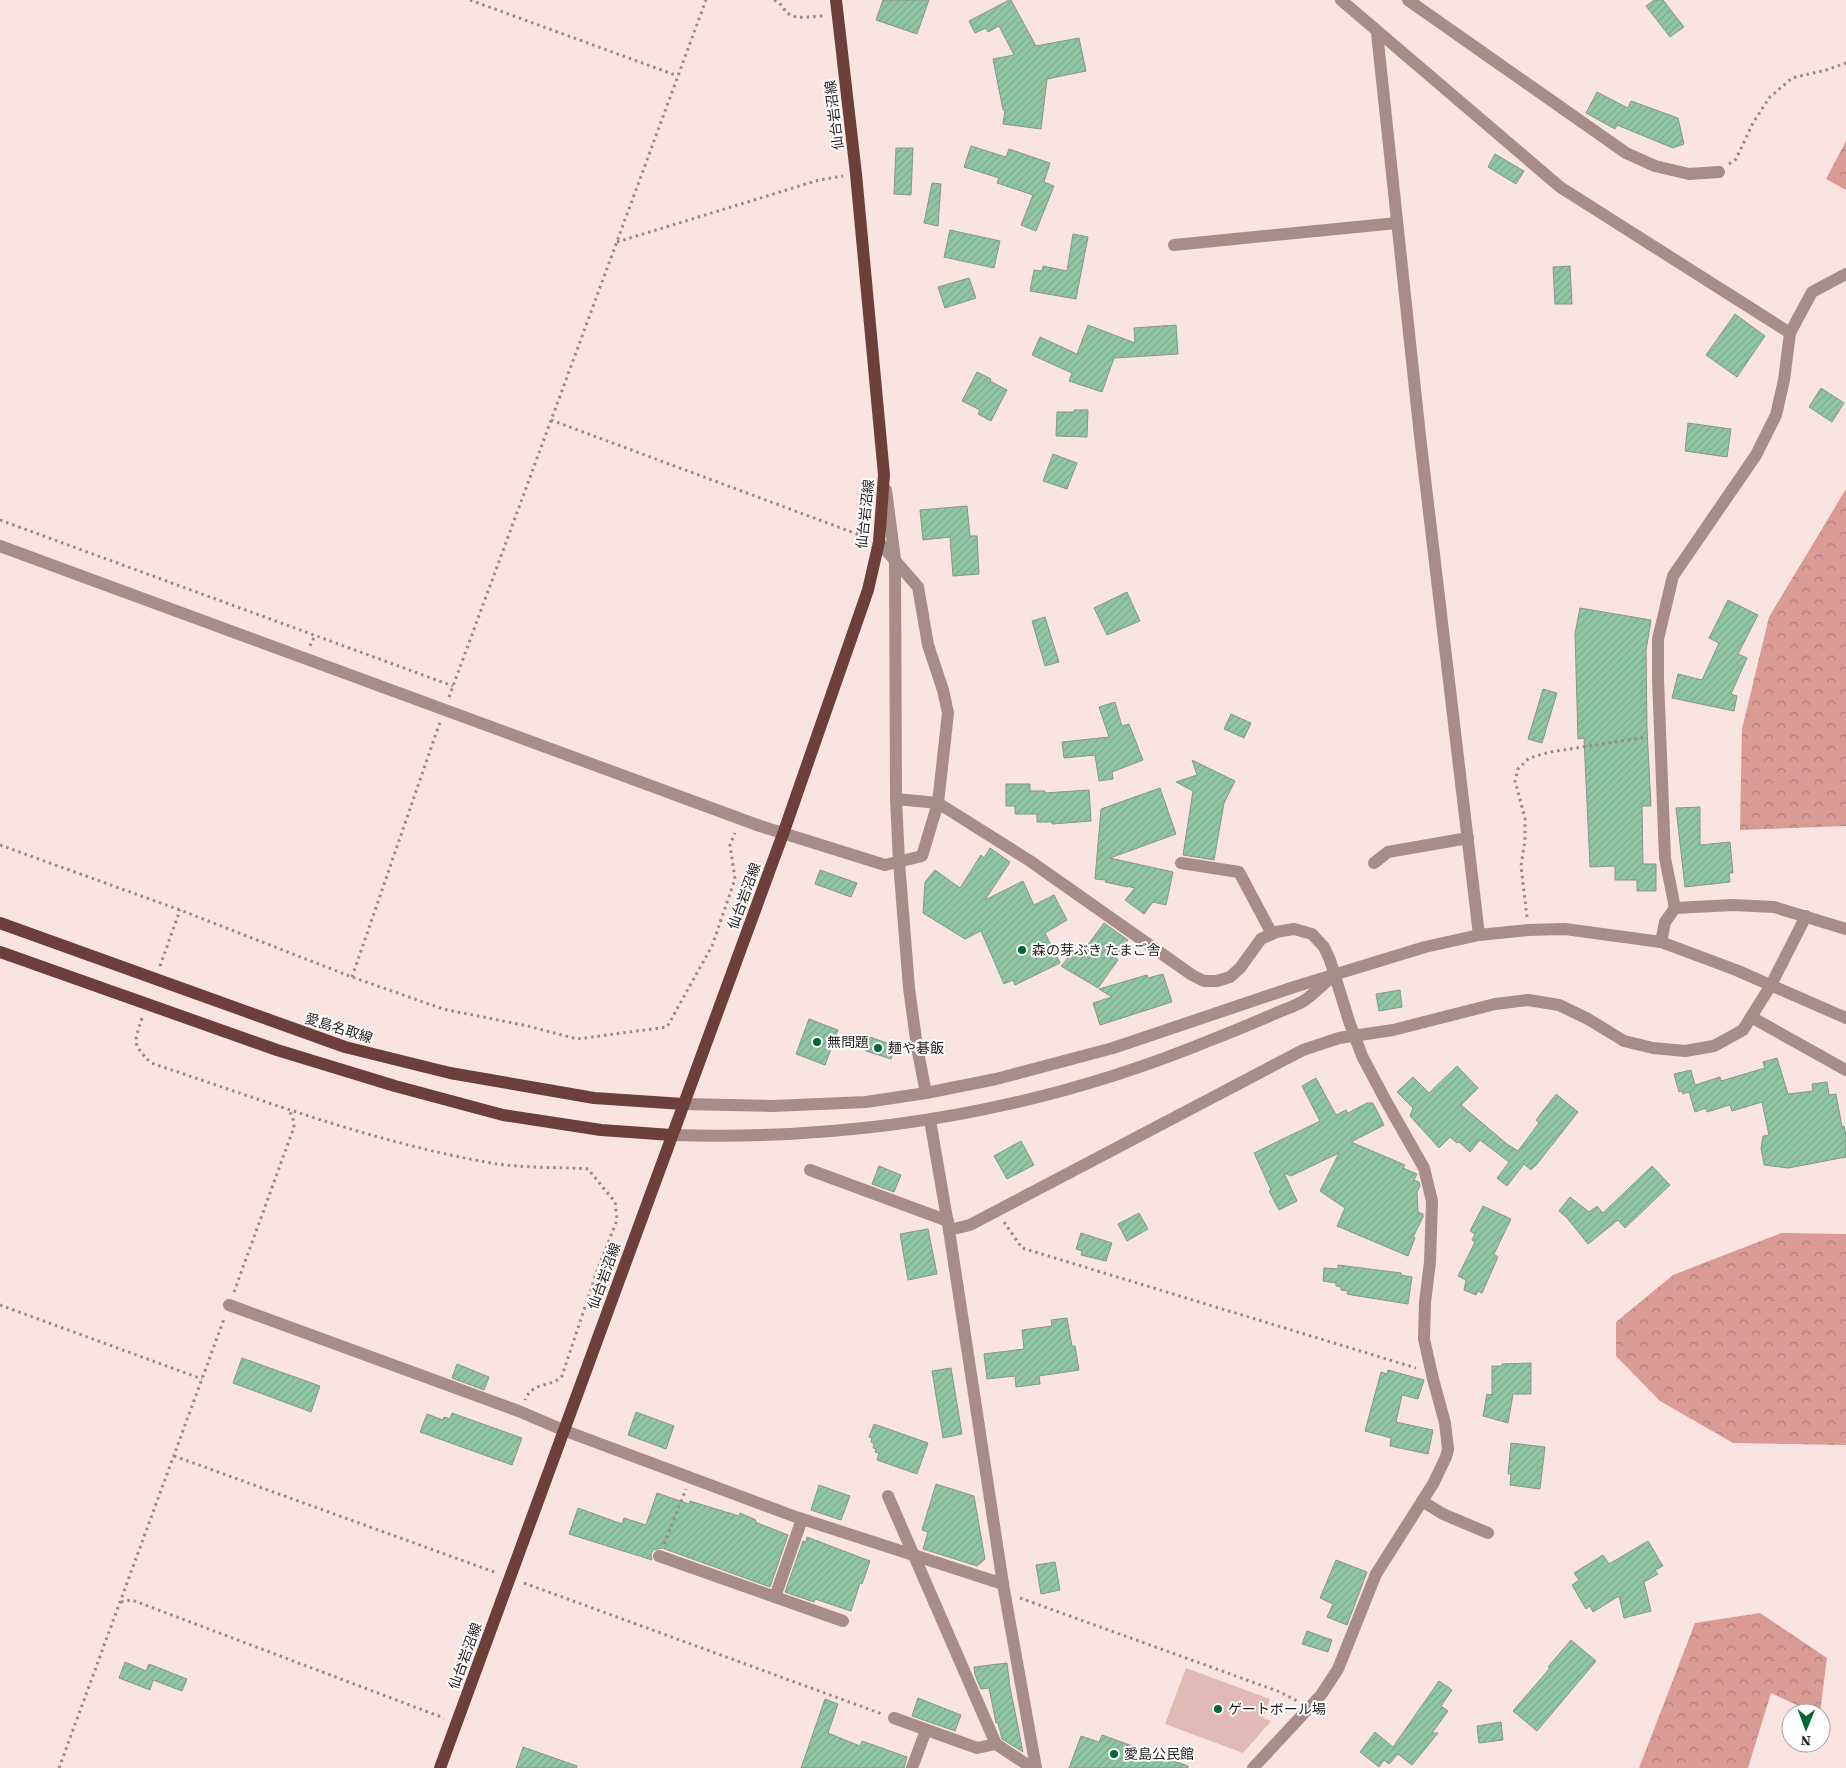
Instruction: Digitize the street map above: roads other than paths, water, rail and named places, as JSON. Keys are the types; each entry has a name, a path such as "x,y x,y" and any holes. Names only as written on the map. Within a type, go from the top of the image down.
{"main road":[{"name":"仙台岩沼線","path":"440,1768 783,834 868,590 879,542 884,475 856,174 836,0"},
{"name":"愛島名取線","path":"0,923 345,1047 450,1073 594,1098 683,1104"},
{"path":"0,952 277,1050 395,1086 503,1115 601,1130 672,1134"}],"street":[{"path":"1341,0 1377,33 1560,187 1790,333"},
{"path":"1408,0 1626,153 1655,166 1689,174 1719,172"},
{"path":"1377,33 1421,446 1479,935"},
{"path":"1174,245 1397,223"},
{"path":"1661,942 1666,922 1675,908 1665,858 1658,639 1673,576 1756,455 1776,415 1784,380 1790,333 1812,292 1846,274"},
{"path":"884,475 895,559 896,799 899,862 909,988 926,1093"},
{"path":"0,546 741,819 783,834 885,865 922,856 938,802 948,714 943,690 928,645 918,587 879,542"},
{"path":"896,799 938,802 1030,861 1192,975 1204,981 1217,981 1230,977 1240,968 1261,939 1272,934 1294,929 1312,934 1324,947 1362,1056 1424,1168 1432,1201 1430,1262 1425,1302 1424,1339 1432,1379 1445,1423 1448,1449 1433,1484 1376,1574 1338,1668 1321,1695 1253,1768"},
{"path":"1374,863 1388,852 1468,838"},
{"path":"1181,863 1239,872 1272,934"},
{"path":"1675,908 1733,905 1774,907 1846,930"},
{"path":"810,1170 949,1226 970,1225 1303,1050 1340,1038 1393,1030 1495,1004 1528,1000 1559,1005 1624,1041 1653,1048 1685,1051 1714,1046 1743,1030 1771,985 1806,916"},
{"path":"683,1104 740,1106 866,1102 996,1080 1113,1048 1335,974 1425,947 1479,935 1528,930 1565,929 1661,942 1736,970 1846,1018"},
{"path":"672,1134 720,1136 870,1129 982,1111 1047,1096 1160,1062 1304,1001 1335,974"},
{"path":"1751,1017 1846,1070"},
{"path":"930,1120 949,1226 1003,1584 1036,1768"},
{"path":"229,1305 521,1412 563,1430 802,1519 1003,1584"},
{"path":"888,1496 996,1744 1032,1768"},
{"path":"1422,1501 1443,1514 1488,1533"},
{"path":"774,1597 802,1519"},
{"path":"660,1556 844,1621"},
{"path":"894,1718 978,1748 996,1744"},
{"path":"912,1768 926,1730"}],"place":[{"name":"森の芽ぶき たまご舎","path":"1022,950"},
{"name":"無問題","path":"817,1042"},
{"name":"麺や碁飯","path":"878,1048"},
{"name":"ゲートボール場","path":"1218,1709"},
{"name":"愛島公民館","path":"1114,1754"}]}
